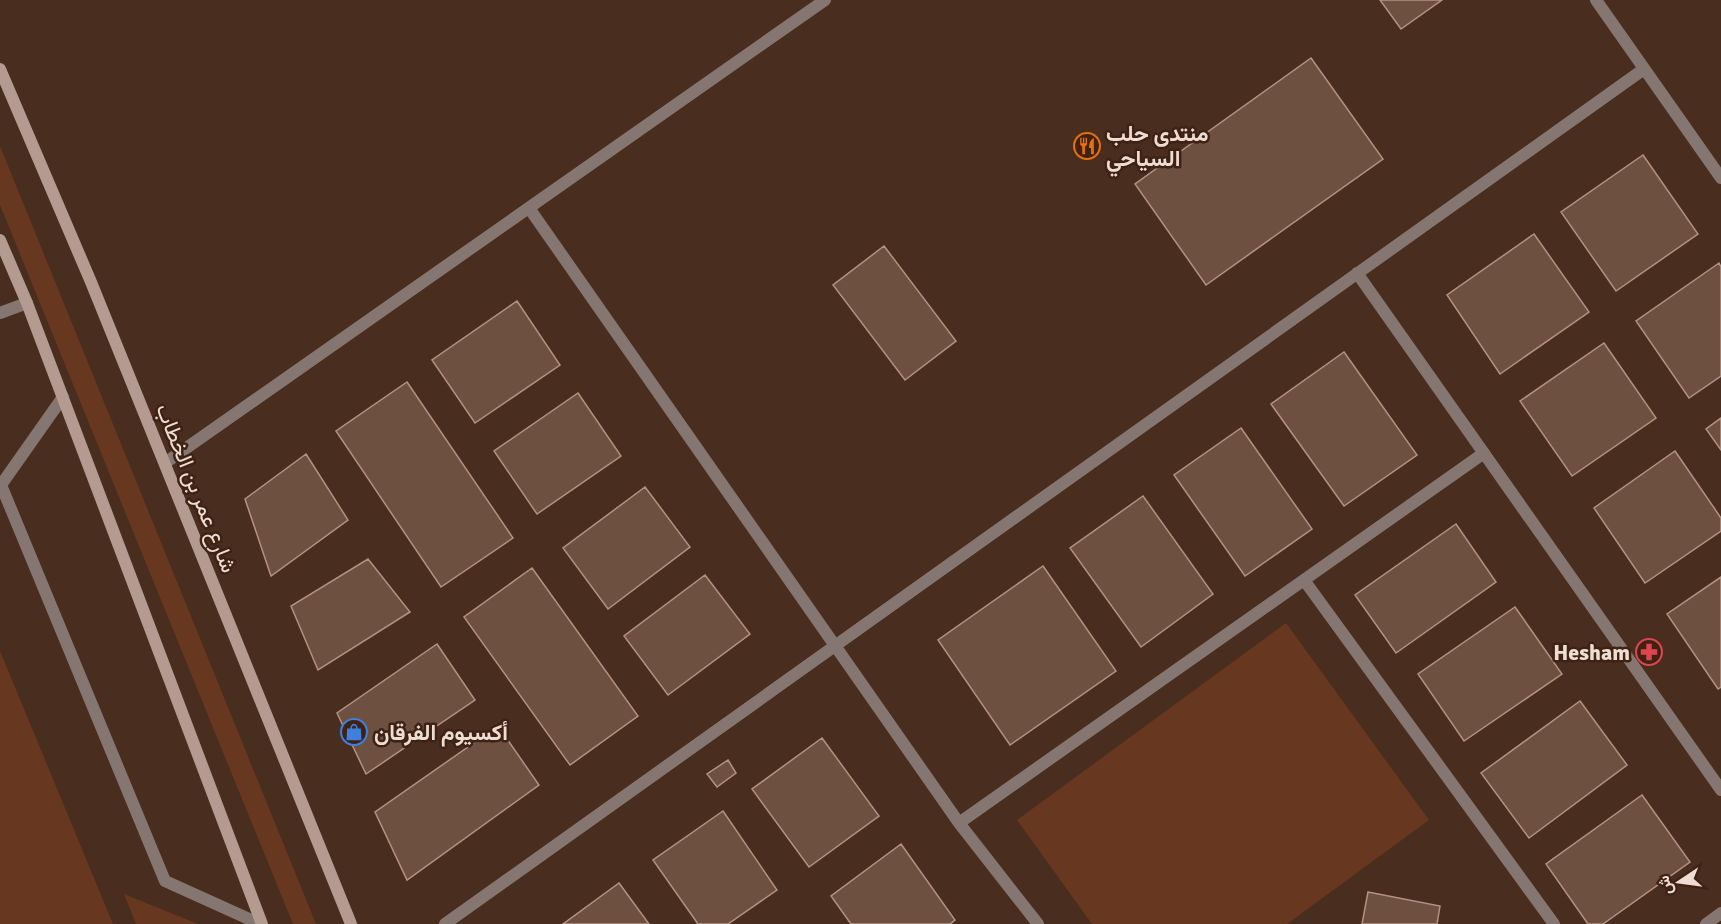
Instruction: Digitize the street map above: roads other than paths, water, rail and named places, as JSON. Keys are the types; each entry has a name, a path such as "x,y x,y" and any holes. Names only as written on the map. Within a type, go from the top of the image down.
{"street":[{"path":"165,463 825,0"},
{"path":"1596,0 1721,178"},
{"name":"شارع عمر بن الخطاب","path":"0,69 92,282 351,924"},
{"path":"445,924 1644,69"},
{"path":"529,208 959,823 1038,924"},
{"path":"0,240 27,303 261,924"},
{"path":"1357,273 1721,790"},
{"path":"0,313 27,303"},
{"path":"63,398 1,485 165,881 261,924"},
{"path":"959,823 1484,453"},
{"path":"1304,580 1554,924"},
{"path":"1706,924 1721,914"}],"place":[{"name":"منتدى حلب السياحي","path":"1087,146"},
{"name":"Hesham","path":"1649,652"},
{"name":"أكسيوم الفرقان","path":"354,732"}]}
